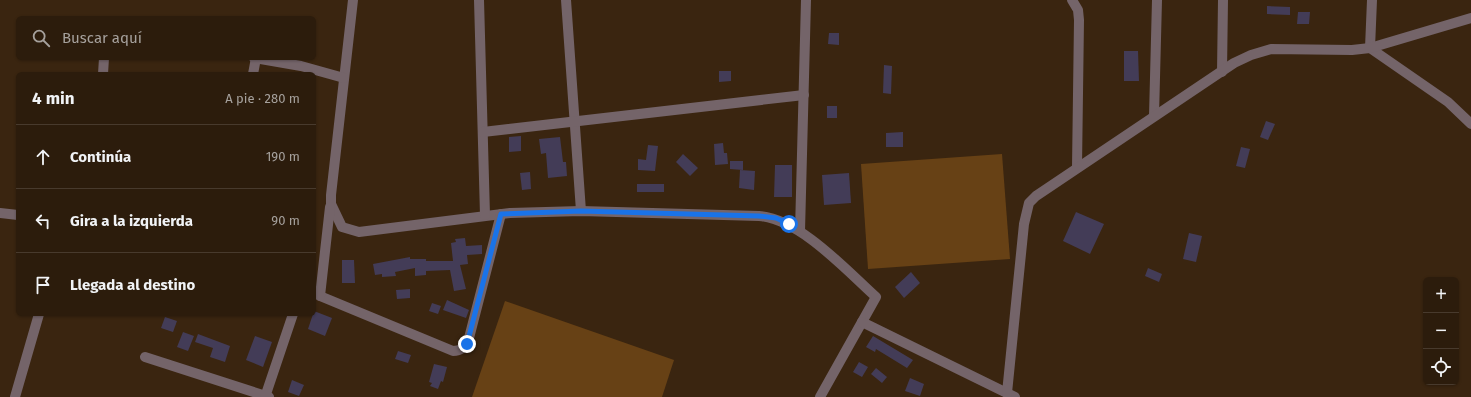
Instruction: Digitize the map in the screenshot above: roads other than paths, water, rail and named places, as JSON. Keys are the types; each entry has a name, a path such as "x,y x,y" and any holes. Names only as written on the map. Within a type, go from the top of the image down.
{"street":[{"path":"353,0 330,204 317,294 453,351 460,350 467,344 469,338 501,214"},
{"path":"479,0 485,215"},
{"path":"566,0 581,211"},
{"path":"800,231 806,0"},
{"path":"1072,0 1078,10 1079,20 1077,168"},
{"path":"1154,116 1157,0"},
{"path":"1222,72 1223,0"},
{"path":"1370,48 1372,0"},
{"path":"862,322 1011,395 1026,212 1029,203 1036,196 1154,116 1251,55 1271,49 1352,50 1370,48 1471,18"},
{"path":"1370,48 1448,102 1471,124"},
{"path":"104,60 104,72"},
{"path":"253,72 255,60"},
{"path":"266,60 301,66 344,78"},
{"path":"483,132 804,95"},
{"path":"330,204 342,227 359,232 485,215 581,211 765,216 776,218 800,231 876,297 820,397"},
{"path":"0,213 16,216"},
{"path":"15,397 38,316"},
{"path":"145,357 267,396 292,316"}]}
